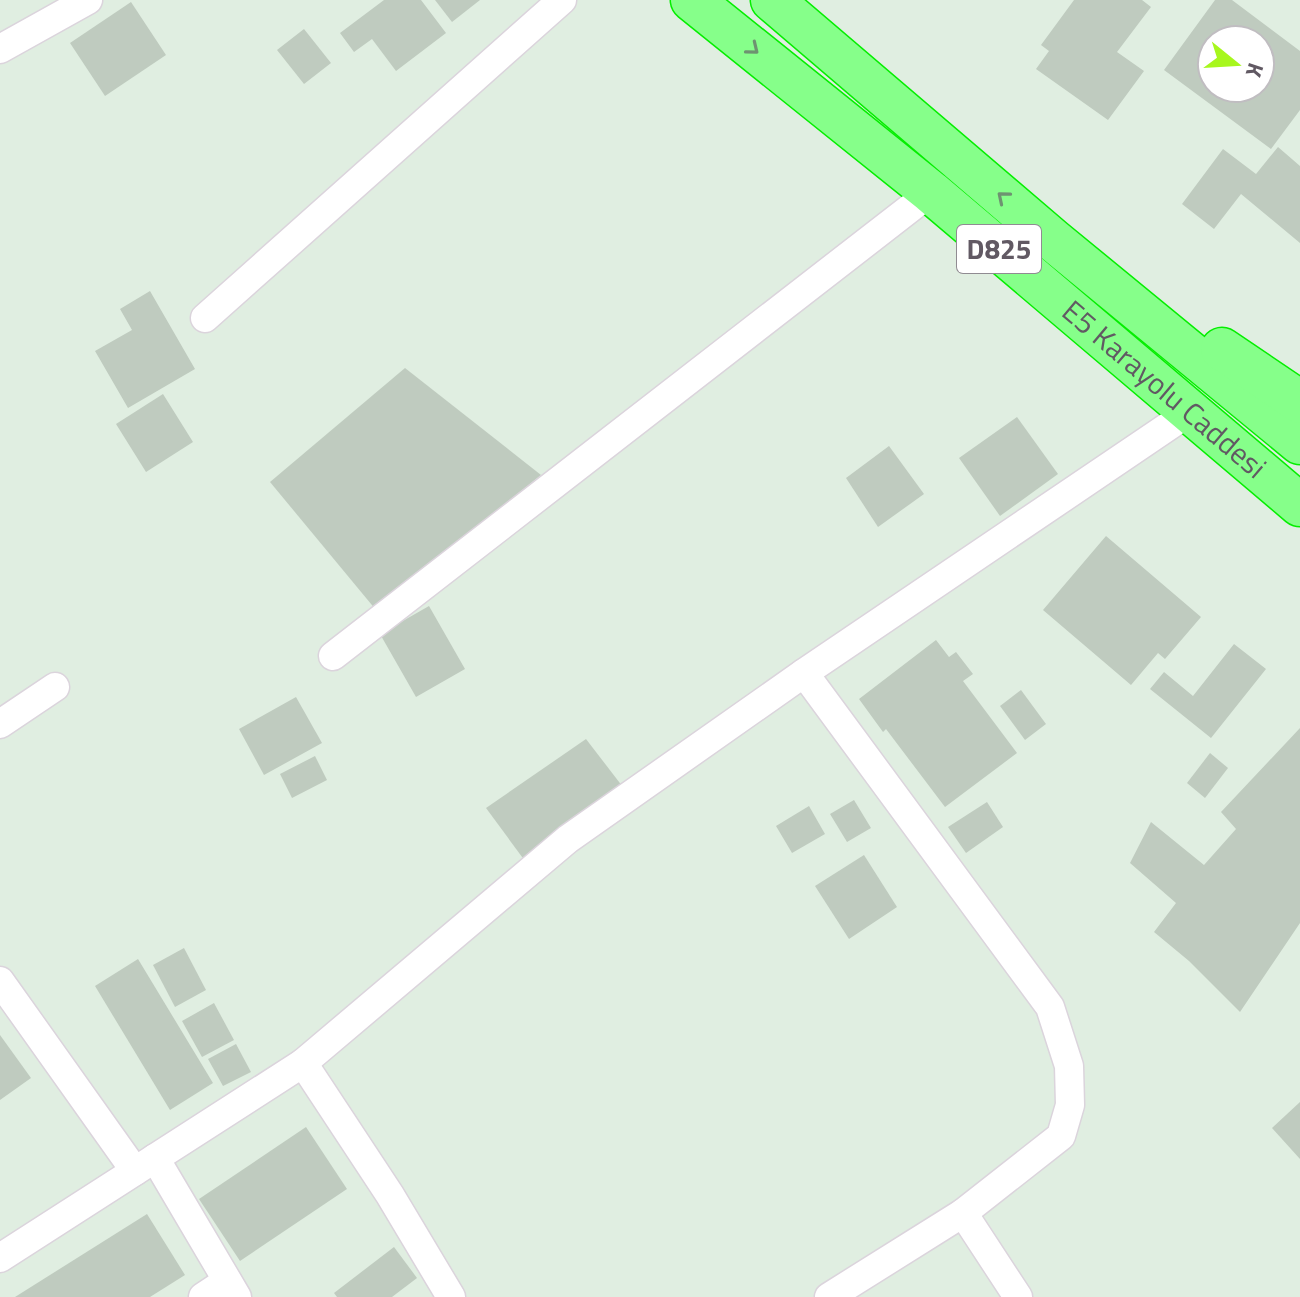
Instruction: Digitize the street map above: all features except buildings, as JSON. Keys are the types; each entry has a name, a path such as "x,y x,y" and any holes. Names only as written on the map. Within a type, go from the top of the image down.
{"highway":[{"name":"E5 Karayolu Caddesi","path":"692,0 931,192 1300,505"},
{"name":"E5 Karayolu Caddesi","path":"772,0 1053,240 1300,443"},
{"path":"1053,240 1300,402"},
{"path":"1188,413 1300,519"}],"street":[{"path":"0,49 88,0"},
{"path":"205,318 562,0"},
{"path":"333,656 931,192"},
{"path":"0,1258 303,1063 568,839 804,673 1188,413"},
{"path":"804,673 1050,1007 1069,1066 1070,1105 1061,1136 963,1213 829,1297"},
{"path":"0,724 55,687"},
{"path":"0,981 145,1165 232,1289 203,1297"},
{"path":"303,1063 390,1195 451,1297"},
{"path":"963,1213 1018,1297"}]}
